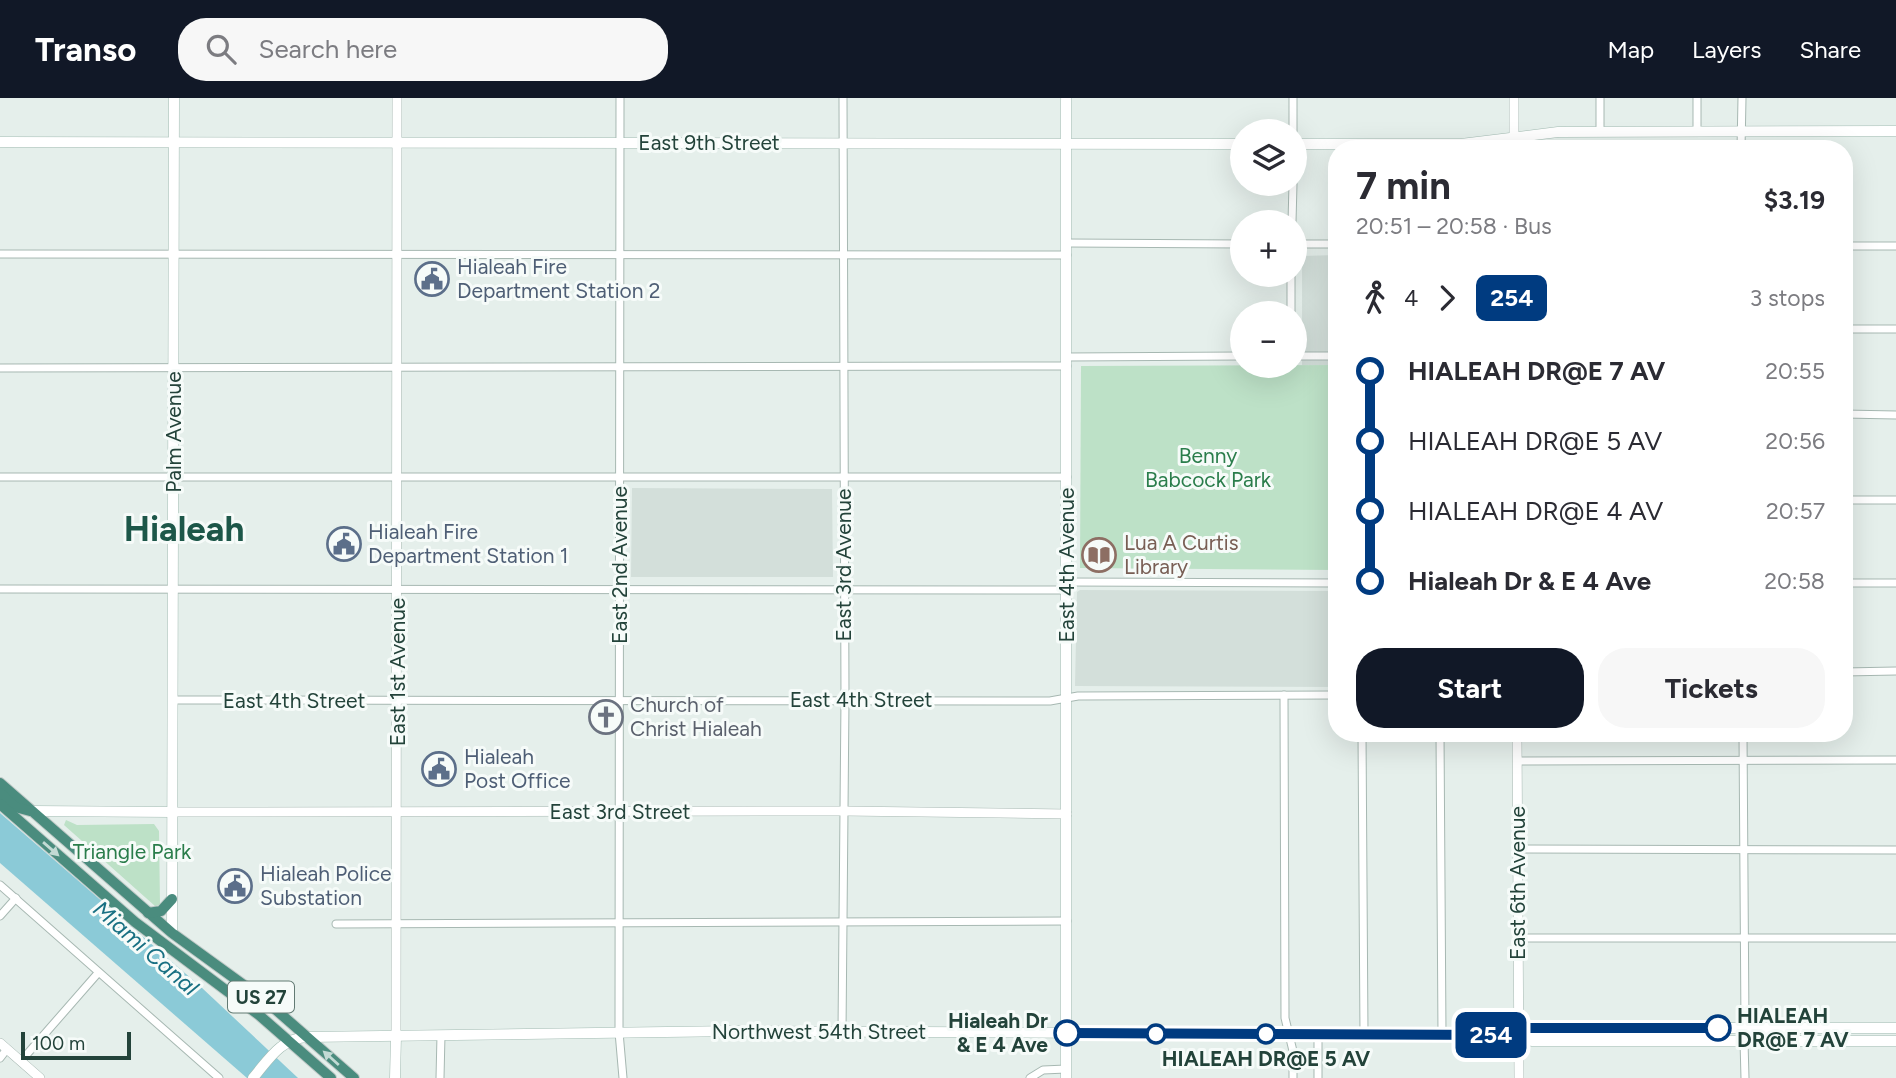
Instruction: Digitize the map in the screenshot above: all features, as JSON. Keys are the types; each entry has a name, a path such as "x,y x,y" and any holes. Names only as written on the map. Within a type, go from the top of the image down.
{"highway":[{"name":"US 27","path":"0,783 148,913 242,982 354,1078"},
{"path":"0,793 15,807 32,811"},
{"name":"US 27","path":"0,804 178,957 259,1015 331,1078"},
{"path":"148,913 161,911 172,899"},
{"path":"172,933 178,957"}],"main road":[{"name":"Palm Avenue","path":"172,933 174,98"},
{"name":"East 4th Avenue","path":"1066,98 1066,1074"},
{"path":"1486,140 1600,132 1896,131"},
{"name":"East 9th Street","path":"0,142 1230,144"},
{"path":"1307,144 1328,144"},
{"path":"32,811 173,812"},
{"name":"Northwest 54th Street","path":"288,1040 308,1037 620,1032 1442,1035 1518,1032 1529,1028 1896,1028"},
{"path":"1653,1041 1667,1036 1723,1036 1745,1028"},
{"name":"Northwest 54th Street","path":"1518,1032 1532,1041 1896,1041"},
{"path":"394,1078 396,1036"},
{"path":"253,1078 288,1040"}],"street":[{"name":"East 1st Avenue","path":"396,1036 397,98"},
{"name":"East 2nd Avenue","path":"621,98 620,1032 623,1078"},
{"name":"East 3rd Avenue","path":"842,1032 845,699 843,98"},
{"path":"1293,98 1293,119"},
{"path":"1514,98 1514,137"},
{"path":"1600,98 1600,132"},
{"path":"1697,98 1697,131"},
{"path":"1741,140 1742,98"},
{"path":"1066,243 1230,243"},
{"path":"1307,244 1328,244"},
{"path":"1853,246 1896,246"},
{"path":"0,254 1067,255"},
{"path":"1853,329 1896,329"},
{"path":"0,368 843,366 1230,356"},
{"path":"1307,356 1328,356"},
{"path":"1853,414 1896,415"},
{"path":"0,477 1067,477"},
{"path":"1853,500 1896,500"},
{"path":"0,589 844,589 1328,583"},
{"path":"1853,583 1896,583"},
{"path":"1853,672 1896,671"},
{"path":"1284,695 1285,1018 1293,1051 1293,1078"},
{"name":"East 4th Street","path":"174,701 620,702 1328,695"},
{"path":"1363,742 1364,1034"},
{"path":"1440,742 1442,1035"},
{"name":"East 6th Avenue","path":"1517,742 1519,1078"},
{"path":"1744,742 1745,1028"},
{"path":"1517,761 1896,760"},
{"name":"East 3rd Street","path":"173,812 844,811 1067,814"},
{"path":"1518,849 1896,850"},
{"path":"0,885 219,1078"},
{"path":"0,916 16,898"},
{"path":"336,925 1067,921"},
{"path":"1518,938 1896,938"},
{"path":"21,1061 98,973"},
{"path":"1318,1034 1318,1078"},
{"path":"440,1078 441,1035"},
{"path":"1744,1041 1745,1078"},
{"path":"0,1058 4,1046 40,1078"},
{"path":"1030,1078 1043,1070 1066,1074"}],"shaded area":[{"path":"1328,255 1328,365 1307,365 1307,301 1302,301 1302,287 1307,287 1307,256"},
{"path":"632,488 832,489 833,577 631,577"},
{"path":"1328,591 1328,687 1075,686 1077,592"}],"green space":[{"name":"Benny Babcock Park","path":"1230,365 1230,378 1307,378 1307,365 1328,365 1328,570 1080,568 1081,366"},
{"name":"Triangle Park","path":"66,820 77,825 154,824 159,831 160,905 155,906 64,825"}],"water":[{"name":"Miami Canal","path":"0,813 201,987 298,1078 247,1078 0,863"}],"bus line":[{"name":"254","path":"1067,1033 1500,1035 1529,1028 1718,1028"}],"place":[{"name":"Hialeah Fire Department Station 2","path":"432,279"},
{"name":"Hialeah Fire Department Station 1","path":"344,544"},
{"name":"Lua A Curtis Library","path":"1099,555"},
{"name":"Church of Christ Hialeah","path":"606,717"},
{"name":"Hialeah Post Office","path":"439,769"},
{"name":"Hialeah Police Substation","path":"235,886"},
{"name":"HIALEAH DR@E 7 AV","path":"1718,1028"},
{"name":"Hialeah Dr & E 4 Ave","path":"1067,1033"},
{"name":"HIALEAH DR@E 5 AV","path":"1266,1034"}],"district":[{"name":"Hialeah","path":"184,529"}]}
